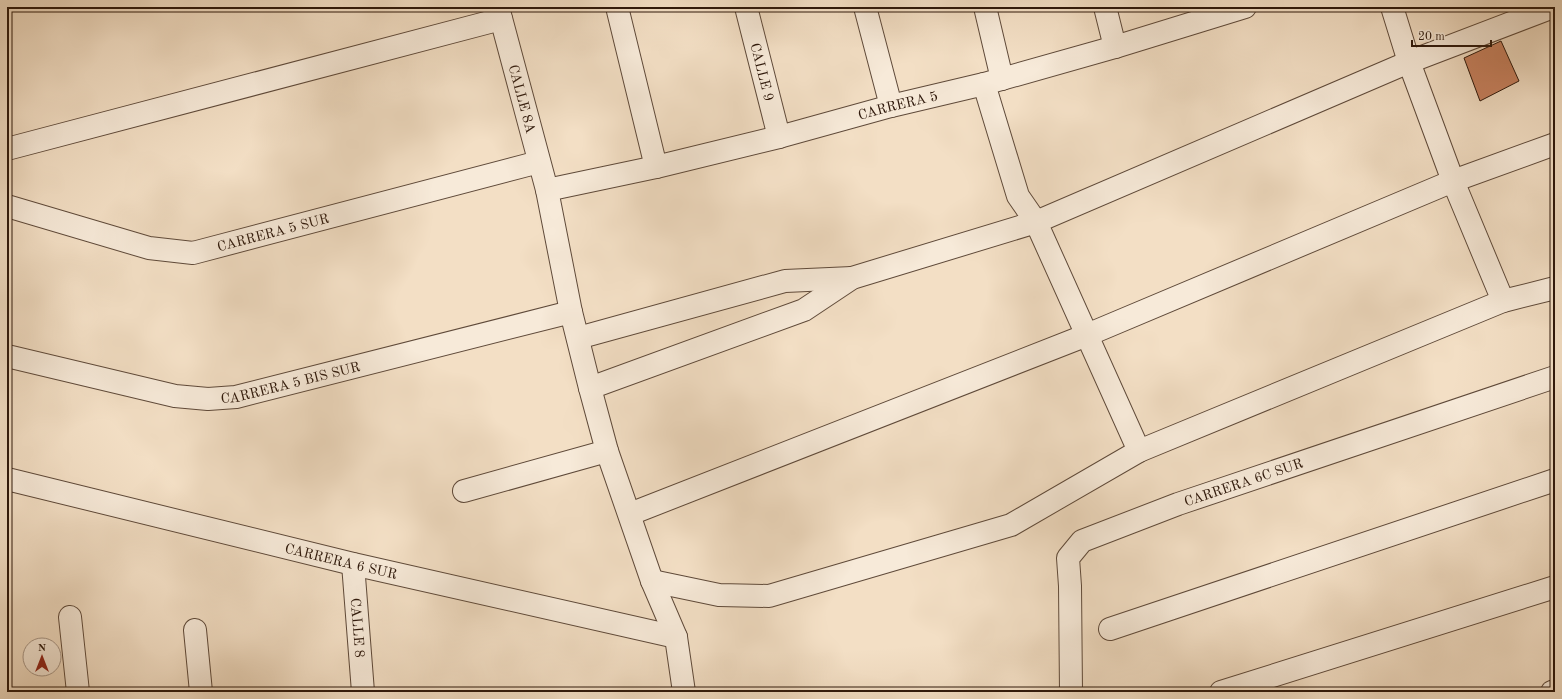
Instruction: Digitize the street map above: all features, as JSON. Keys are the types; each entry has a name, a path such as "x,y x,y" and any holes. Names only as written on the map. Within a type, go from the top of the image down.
{"street":[{"path":"617,7 656,167"},
{"name":"CALLE 9","path":"746,7 779,137"},
{"path":"865,7 891,106"},
{"path":"985,7 993,82 1018,196 1036,222 1139,451"},
{"path":"1105,7 1115,47"},
{"path":"1392,7 1409,62 1453,181 1503,300"},
{"path":"578,338 785,280 852,278 1036,222 1409,62 1553,7"},
{"name":"CARRERA 5","path":"547,190 656,167 779,137 891,106 993,82 1115,47 1238,8"},
{"path":"7,149 500,13"},
{"name":"CALLE 8A","path":"500,13 547,190 571,312 607,451 652,581 676,637 684,692"},
{"path":"630,514 1087,335 1453,181 1555,144"},
{"name":"CARRERA 5 SUR","path":"7,206 149,248 193,253 539,162"},
{"path":"590,388 804,310 852,278"},
{"path":"652,581 719,595 770,596 1011,525 1139,451 1503,300 1555,288"},
{"name":"CARRERA 5 BIS SUR","path":"7,356 175,396 215,398 236,397 571,312"},
{"name":"CARRERA 6C SUR","path":"1071,692 1070,586 1068,558 1082,541 1178,504 1555,377"},
{"path":"464,491 607,451"},
{"name":"CARRERA 6 SUR","path":"7,479 353,564 676,637"},
{"path":"1110,629 1555,480"},
{"name":"CALLE 8","path":"353,564 363,692"},
{"path":"1221,692 1555,587"},
{"path":"70,617 78,692"},
{"path":"195,630 201,692"}],"building":[{"path":"1501,41 1519,81 1480,101 1464,58"}]}
